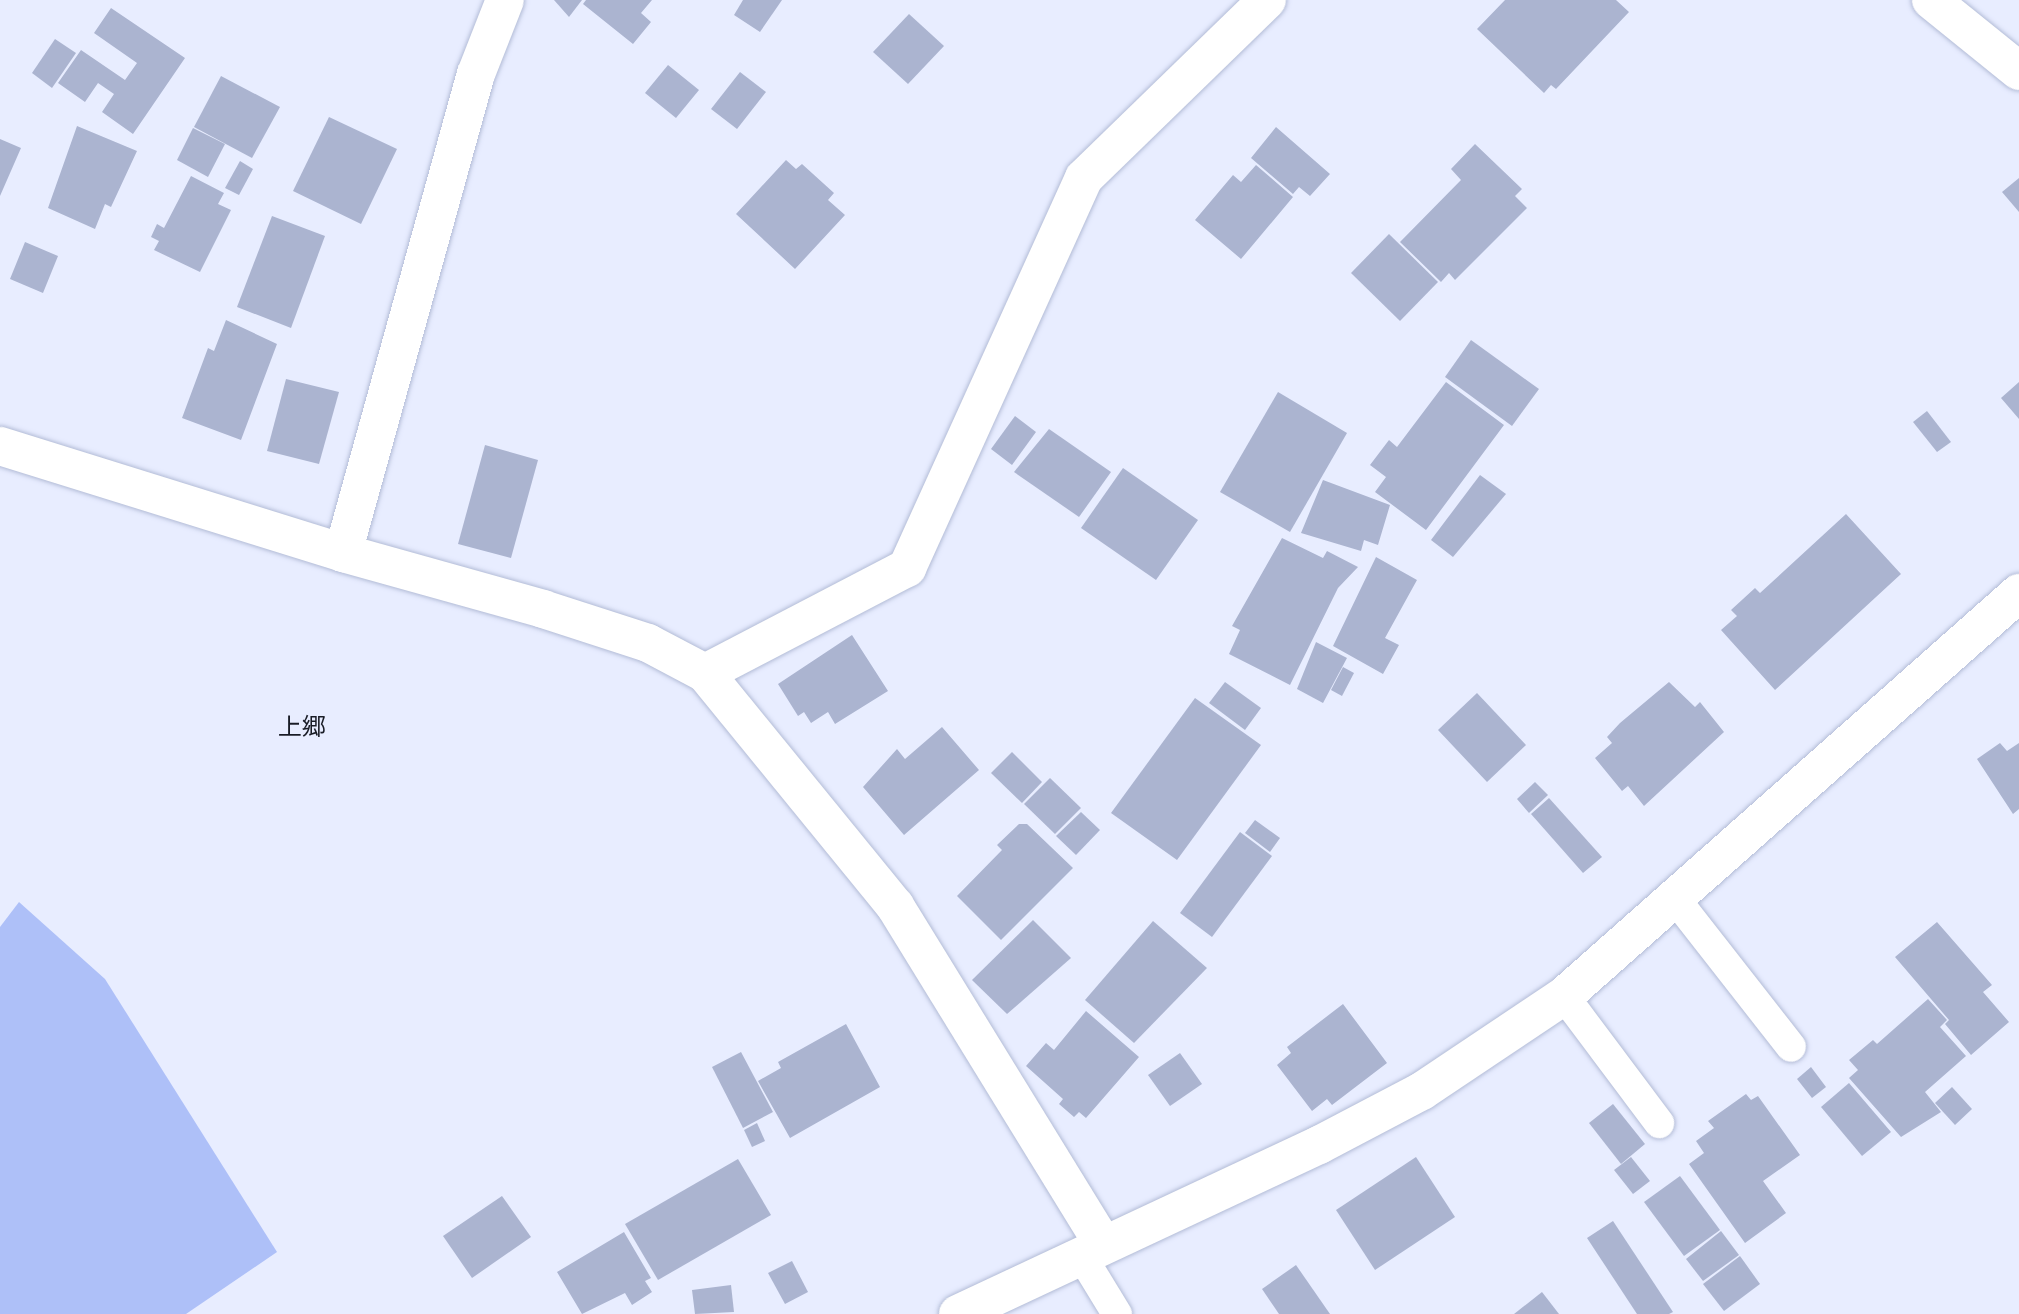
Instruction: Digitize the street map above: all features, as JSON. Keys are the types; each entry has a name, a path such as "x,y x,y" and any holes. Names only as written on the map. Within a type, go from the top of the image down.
{"street":[{"path":"344,553 476,74 505,0"},
{"path":"705,673 907,568 1084,178 1267,0"},
{"path":"1931,0 2019,71"},
{"path":"0,446 344,553 635,638 705,673 895,906 1092,1250"},
{"path":"958,1314 1011,1303 1092,1250 1422,1091 1564,996 1676,901 2019,593"}],"lane":[{"path":"1676,901 1791,1047"},
{"path":"1564,996 1659,1124"},
{"path":"1092,1250 1116,1314"}],"shaded area":[{"path":"19,902 105,979 277,1252 186,1314 0,1314 0,927"}],"building":[{"path":"554,0 582,0 569,17"},
{"path":"586,0 652,0 641,13 651,22 633,44 583,4"},
{"path":"743,0 782,0 760,32 734,15"},
{"path":"1505,0 1616,0 1629,12 1556,89 1551,85 1544,93 1477,29"},
{"path":"111,8 185,58 133,134 102,112 114,94 98,83 85,102 58,83 81,50 125,80 137,63 94,33"},
{"path":"909,14 944,46 908,84 873,52"},
{"path":"55,39 76,53 52,88 32,73"},
{"path":"668,65 699,90 676,118 645,93"},
{"path":"740,72 766,92 737,129 711,109"},
{"path":"221,76 280,107 252,158 194,127"},
{"path":"329,117 397,149 361,224 293,191"},
{"path":"77,126 137,151 111,207 105,204 95,229 48,208"},
{"path":"1276,127 1330,174 1310,196 1299,187 1293,194 1251,158"},
{"path":"193,128 225,144 208,177 177,160"},
{"path":"0,139 21,148 0,196"},
{"path":"1475,144 1522,189 1515,196 1527,208 1455,280 1449,273 1441,282 1400,242 1461,180 1451,169"},
{"path":"786,160 796,169 802,164 834,193 828,200 845,215 795,269 736,214"},
{"path":"240,161 253,169 239,195 225,188"},
{"path":"1256,165 1293,197 1241,259 1195,220 1233,175 1241,182"},
{"path":"191,176 224,193 218,204 231,210 200,272 154,250 159,241 151,237 157,224 164,228"},
{"path":"2019,178 2019,212 2002,192"},
{"path":"272,216 325,236 291,328 237,307"},
{"path":"1389,234 1438,282 1400,321 1351,273"},
{"path":"25,242 58,256 43,293 10,279"},
{"path":"226,320 277,344 241,440 182,418 208,348 214,351"},
{"path":"1471,340 1539,389 1512,426 1445,377"},
{"path":"286,379 339,392 319,464 267,451"},
{"path":"1446,382 1504,425 1426,530 1375,492 1386,477 1370,465 1389,440 1397,447"},
{"path":"2019,382 2019,419 2001,398"},
{"path":"1278,392 1347,433 1290,532 1220,492"},
{"path":"1927,411 1951,442 1937,452 1913,422"},
{"path":"1015,416 1036,432 1012,465 991,449"},
{"path":"1049,429 1111,472 1079,517 1014,472"},
{"path":"485,445 538,460 511,558 458,544"},
{"path":"1123,468 1198,520 1156,580 1081,528"},
{"path":"1480,475 1506,494 1453,557 1431,540"},
{"path":"1323,480 1390,505 1378,545 1364,540 1361,551 1301,533"},
{"path":"1846,514 1901,574 1775,690 1721,630 1737,616 1731,610 1755,588 1760,593"},
{"path":"1282,538 1323,558 1327,551 1358,567 1338,588 1290,685 1229,654 1240,630 1232,626"},
{"path":"1376,557 1417,580 1385,638 1399,645 1383,674 1333,646"},
{"path":"852,635 888,691 835,724 828,712 811,723 804,712 798,716 778,684"},
{"path":"1316,642 1347,658 1323,703 1297,689"},
{"path":"1343,667 1354,673 1342,696 1331,690"},
{"path":"1225,682 1261,708 1245,730 1209,703"},
{"path":"1669,682 1695,707 1700,702 1724,732 1644,806 1628,786 1622,791 1595,758 1612,743 1607,737 1620,723"},
{"path":"1477,693 1526,745 1487,782 1438,730"},
{"path":"1195,698 1261,745 1177,860 1111,813"},
{"path":"942,727 979,770 904,835 863,787 897,749 905,759"},
{"path":"2000,743 2007,751 2019,743 2019,809 2013,814 1977,759"},
{"path":"1012,752 1042,782 1022,803 991,773"},
{"path":"1050,778 1081,808 1055,834 1024,804"},
{"path":"1535,782 1548,795 1529,813 1517,799"},
{"path":"1549,798 1602,857 1583,873 1531,814"},
{"path":"1081,812 1100,830 1076,855 1056,836"},
{"path":"1255,820 1280,838 1270,852 1245,833"},
{"path":"1019,824 1027,824 1073,868 1001,940 957,896 1002,850 997,845"},
{"path":"1240,832 1272,856 1212,937 1180,913"},
{"path":"1033,920 1071,958 1007,1014 972,980"},
{"path":"1153,921 1207,968 1134,1043 1085,1000"},
{"path":"1937,922 1992,985 1983,992 2009,1022 1971,1055 1945,1024 1949,1020 1895,957"},
{"path":"1928,999 1947,1020 1940,1027 1966,1056 1925,1092 1941,1112 1901,1137 1849,1078 1858,1070 1849,1060 1873,1040 1877,1044"},
{"path":"1343,1004 1387,1063 1332,1105 1327,1099 1312,1111 1277,1065 1291,1053 1287,1047"},
{"path":"1086,1011 1139,1057 1086,1118 1079,1112 1074,1117 1059,1104 1063,1099 1026,1066 1046,1043 1054,1050"},
{"path":"846,1024 880,1087 790,1138 758,1081 781,1068 778,1062"},
{"path":"741,1052 773,1112 743,1128 712,1067"},
{"path":"1180,1053 1202,1084 1170,1106 1148,1075"},
{"path":"1811,1067 1826,1087 1812,1098 1797,1079"},
{"path":"1849,1083 1891,1132 1862,1156 1821,1107"},
{"path":"1952,1087 1972,1109 1955,1125 1935,1103"},
{"path":"1746,1094 1751,1100 1758,1096 1800,1155 1763,1181 1786,1213 1745,1243 1689,1164 1704,1153 1696,1141 1714,1128 1708,1121"},
{"path":"1613,1104 1645,1144 1621,1164 1589,1123"},
{"path":"757,1123 765,1141 752,1147 744,1130"},
{"path":"1416,1157 1455,1217 1375,1270 1336,1210"},
{"path":"1631,1157 1650,1181 1633,1194 1614,1170"},
{"path":"738,1159 771,1215 658,1280 625,1224"},
{"path":"1680,1176 1720,1230 1684,1256 1644,1202"},
{"path":"502,1196 531,1237 472,1278 443,1236"},
{"path":"1613,1221 1673,1312 1637,1314 1587,1238"},
{"path":"1721,1231 1739,1255 1703,1281 1686,1259"},
{"path":"624,1232 651,1278 645,1281 652,1292 632,1305 625,1293 582,1314 557,1272"},
{"path":"1740,1256 1760,1284 1724,1311 1703,1284"},
{"path":"792,1261 808,1292 785,1304 768,1273"},
{"path":"1296,1265 1330,1314 1279,1314 1262,1289"},
{"path":"731,1285 734,1312 695,1314 692,1290"},
{"path":"1542,1292 1559,1314 1514,1314"}],"district":[{"name":"上郷","path":"302,727"}]}
